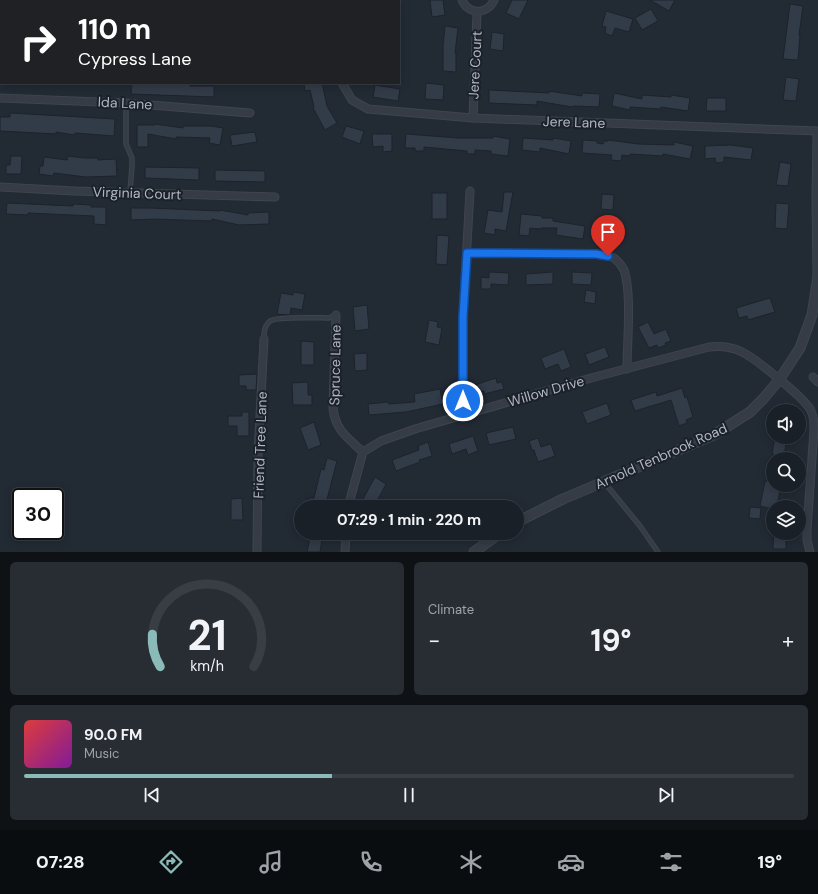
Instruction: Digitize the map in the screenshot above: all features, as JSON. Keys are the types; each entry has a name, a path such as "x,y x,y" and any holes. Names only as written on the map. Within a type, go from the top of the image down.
{"street":[{"name":"Jere Court","path":"462,0 467,8 477,12 488,8 494,0"},
{"name":"Jere Court","path":"473,118 477,12"},
{"name":"Jere Lane","path":"343,84 352,100 368,109 473,118 818,131"},
{"name":"Ida Lane","path":"0,98 126,103 250,113"},
{"name":"Arnold Tenbrook Road","path":"524,518 563,498 714,435 750,412 780,380 800,348 817,298 818,135"},
{"name":"Virginia Court","path":"0,187 130,193 275,197"},
{"path":"463,415 463,317 470,191"},
{"path":"467,253 596,254 615,259 623,269 627,281 627,369"},
{"name":"Spruce Lane","path":"336,315 333,408 334,420 339,429 363,452"},
{"name":"Friend Tree Lane","path":"256,552 258,454 264,338"},
{"name":"Willow Drive","path":"363,452 388,438 415,428 627,369 709,347 718,346 742,352 780,380 815,413"},
{"path":"810,552 807,540 807,530 815,413"},
{"path":"350,500 363,452"},
{"path":"345,552 346,540"},
{"path":"474,552 486,540"}],"lane":[{"path":"126,103 126,144 132,158 130,193"},
{"path":"264,338 266,325 274,319 329,318 336,315"},
{"path":"604,481 640,526 658,552"}],"building":[{"path":"430,0 443,0 445,15 432,17"},
{"path":"512,0 528,0 519,19 506,13"},
{"path":"650,0 675,0 669,11"},
{"path":"790,4 803,6 799,35 798,60 783,59"},
{"path":"651,9 658,21 642,30 635,18"},
{"path":"606,11 633,19 629,32 615,28 612,36 605,33 606,27 602,26"},
{"path":"445,26 458,28 455,53 456,72 443,71"},
{"path":"492,32 504,34 503,51 490,49"},
{"path":"786,77 799,79 796,101 783,100"},
{"path":"426,83 444,85 443,100 425,99"},
{"path":"132,84 191,84 190,86 214,86 214,97 131,94"},
{"path":"304,84 322,84 327,106 337,123 325,130 313,108 310,90 305,91"},
{"path":"375,85 400,89 398,101 373,97"},
{"path":"489,90 549,93 549,91 582,96 582,93 600,94 599,107 572,107 537,101 537,105 489,103"},
{"path":"614,93 642,99 642,95 671,97 671,95 690,98 688,111 661,107 661,109 630,107 630,110 612,106"},
{"path":"707,98 726,98 726,111 706,111"},
{"path":"10,113 115,119 114,136 75,133 74,135 56,132 56,134 0,131 0,117 10,117"},
{"path":"155,124 183,128 183,126 211,126 223,128 220,145 209,143 210,138 176,137 176,139 148,134 148,147 137,147 137,125"},
{"path":"346,126 364,131 360,144 342,137"},
{"path":"255,132 257,142 232,146 230,135"},
{"path":"372,134 392,134 392,151 383,152 383,146 373,147"},
{"path":"406,134 458,138 493,138 493,136 510,139 508,156 491,154 491,151 475,150 475,154 467,154 467,151 424,147 424,151 415,151 415,148 405,148"},
{"path":"523,138 553,140 553,138 571,141 569,154 540,148 540,152 522,150"},
{"path":"583,140 597,141 597,143 603,144 604,141 608,140 638,144 674,145 674,142 693,146 690,159 663,154 663,156 630,154 630,156 622,155 621,161 611,160 612,155 582,153"},
{"path":"731,145 753,148 751,160 724,157 724,162 716,163 715,158 705,159 705,146"},
{"path":"11,156 22,156 21,174 6,174 6,165 10,165"},
{"path":"68,156 98,158 98,160 116,159 117,176 86,177 54,173 53,176 39,174 40,166 43,166 44,157 67,160"},
{"path":"780,162 791,164 788,186 776,185"},
{"path":"145,167 199,168 199,180 145,178"},
{"path":"215,170 265,171 265,182 215,181"},
{"path":"504,192 513,192 506,231 495,229 495,235 484,233 488,210 502,212"},
{"path":"432,193 447,193 447,219 432,219"},
{"path":"602,194 614,195 613,210 601,209"},
{"path":"7,203 73,206 73,204 91,205 91,207 106,207 106,225 94,224 94,216 28,213 28,215 6,214"},
{"path":"776,203 789,204 787,229 775,228"},
{"path":"131,208 220,210 248,215 248,213 269,212 269,224 239,225 212,219 212,221 155,219 131,220"},
{"path":"521,214 542,216 542,218 553,218 553,221 585,226 583,239 556,235 557,228 530,228 529,236 519,235"},
{"path":"602,225 611,226 611,229 623,230 622,242 616,241 616,244 600,242"},
{"path":"437,235 449,236 447,265 436,264"},
{"path":"489,272 509,273 508,285 491,284 491,289 481,289 481,277 489,278"},
{"path":"553,272 553,284 526,285 526,274"},
{"path":"572,272 592,273 591,285 572,284"},
{"path":"586,290 596,292 595,304 584,302"},
{"path":"293,292 305,294 302,310 291,308 290,315 277,314 281,293 293,295"},
{"path":"770,298 775,312 748,320 747,316 739,318 736,308"},
{"path":"367,305 369,329 355,331 353,307"},
{"path":"429,320 438,322 437,327 442,328 439,345 425,342"},
{"path":"648,322 654,334 666,329 671,341 658,348 657,345 649,348 638,327"},
{"path":"301,341 314,342 314,365 301,365"},
{"path":"605,347 609,357 589,365 585,354"},
{"path":"564,349 571,367 561,371 558,364 545,369 541,358"},
{"path":"367,353 367,370 355,371 354,354"},
{"path":"257,374 256,390 246,390 246,386 239,386 239,375"},
{"path":"496,378 497,383 502,382 504,389 484,394 484,391 474,394 472,386"},
{"path":"308,382 308,395 312,395 312,405 293,405 292,383"},
{"path":"682,388 685,398 687,397 693,417 686,420 687,423 679,426 671,400 635,411 631,400 656,392 657,396"},
{"path":"440,389 443,404 406,412 369,415 368,404 415,402 414,394"},
{"path":"607,403 611,415 587,424 582,412"},
{"path":"242,412 249,412 249,436 237,436 237,426 228,426 228,416 242,416"},
{"path":"314,422 321,445 308,450 300,428"},
{"path":"513,427 516,439 489,445 486,433"},
{"path":"473,436 478,451 468,455 466,449 452,454 449,444"},
{"path":"538,438 541,447 551,444 555,456 538,462 529,441"},
{"path":"428,442 432,456 419,460 420,462 396,471 392,460 419,450 418,446"},
{"path":"774,444 786,444 785,452 772,452"},
{"path":"327,458 337,461 327,500 309,500 309,498 314,498 321,469 324,470"},
{"path":"375,477 386,484 378,500 363,499"},
{"path":"766,481 766,492 780,492 778,500 766,500 766,507 760,506"},
{"path":"242,498 243,520 231,520 231,499"},
{"path":"750,507 761,508 760,519 749,518"},
{"path":"310,540 322,540 320,552 307,552"},
{"path":"774,540 786,540 786,549 773,549"}],"route":[{"path":"463,401 463,317 467,253 596,254 608,256"}]}
